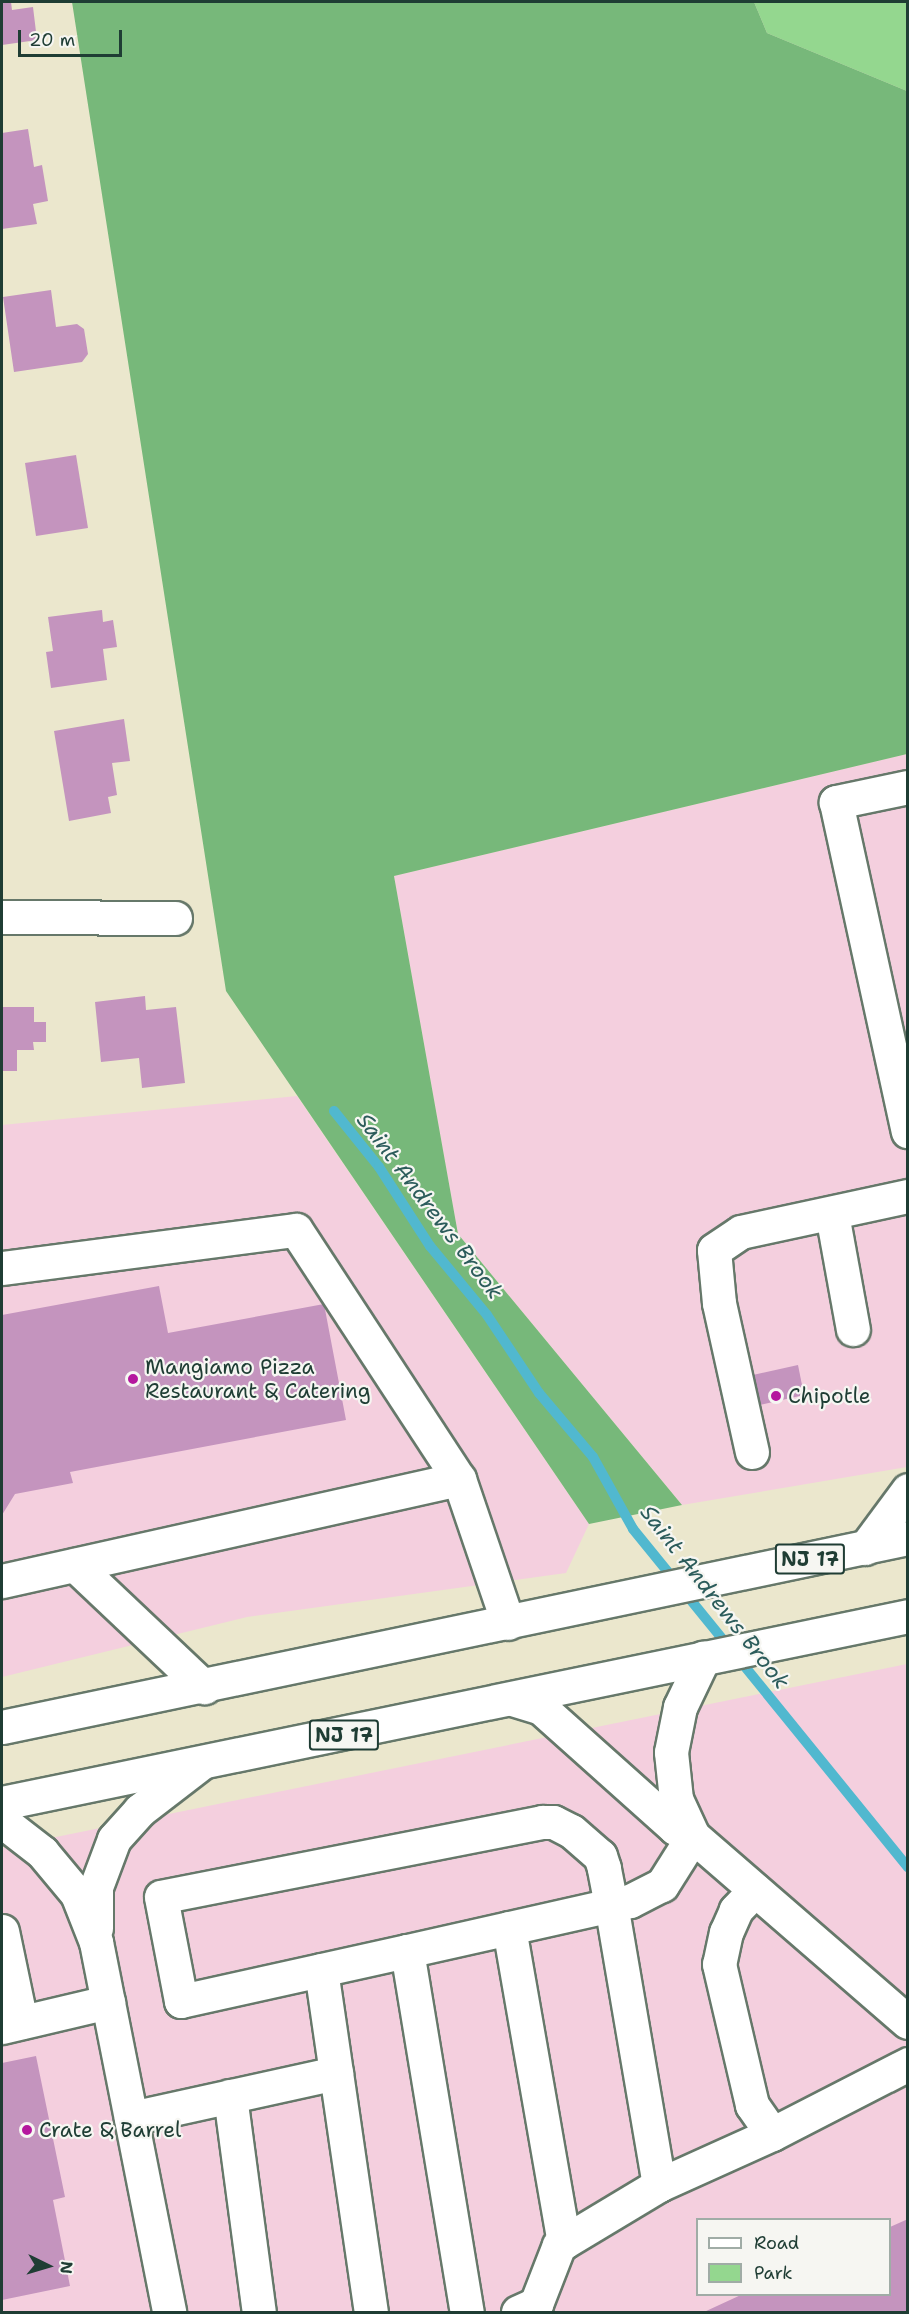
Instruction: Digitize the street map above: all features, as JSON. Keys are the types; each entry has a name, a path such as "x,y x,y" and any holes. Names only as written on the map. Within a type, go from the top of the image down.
{"main road":[{"path":"906,1117 836,802 908,787"},
{"path":"2,917 175,918"},
{"path":"752,1452 719,1303 714,1250 741,1232 908,1196"},
{"path":"832,1214 854,1329"},
{"path":"2,1268 296,1230 459,1479 508,1623"},
{"path":"2,1581 459,1479"},
{"path":"865,1548 908,1490"},
{"name":"NJ 17","path":"2,1727 204,1687 908,1538"},
{"path":"75,1564 204,1687"},
{"name":"NJ 17","path":"2,1803 200,1764 908,1616"},
{"path":"693,1836 676,1799 671,1752 680,1707 695,1659"},
{"path":"512,1699 542,1708 675,1828 693,1836 908,2022"},
{"path":"96,1942 96,1887 114,1839 140,1810 200,1764"},
{"path":"2,1821 42,1852 77,1894 96,1942 169,2313"},
{"path":"659,2185 620,1903 600,1856 572,1831 553,1822 160,1897 181,2001 620,1903 662,1885 693,1836"},
{"path":"755,1890 736,1910 726,1932 719,1965 752,2105 772,2134"},
{"path":"509,1928 564,2242"},
{"path":"2,1931 11,2024 108,2001"},
{"path":"407,1951 467,2313"},
{"path":"321,1970 371,2313"},
{"path":"518,2313 536,2304 551,2261 564,2242 659,2185 772,2134 908,2064"},
{"path":"131,2118 336,2073"},
{"path":"230,2096 259,2313"}],"shaded area":[{"path":"907,754 907,1467 682,1505 458,1234 394,876"},
{"path":"297,1096 589,1524 566,1573 247,1617 2,1677 2,1125"},
{"path":"907,1664 907,2312 2,2312 2,1848"}],"green space":[{"path":"72,2 754,2 767,33 907,91 907,754 394,876 458,1234 682,1505 589,1524 226,991"},
{"path":"754,2 907,2 907,91 767,33"}],"building":[{"path":"2,2 11,2 12,10 33,7 37,40 2,45"},
{"path":"28,129 34,167 42,165 48,201 33,204 37,224 2,229 2,133"},
{"path":"51,290 56,327 77,324 84,329 88,354 82,362 14,372 3,297"},
{"path":"76,455 88,528 36,536 25,463"},
{"path":"102,610 103,622 113,620 117,647 103,649 107,680 51,688 46,652 53,651 48,617"},
{"path":"124,719 130,761 112,763 117,795 108,797 111,813 69,821 54,731"},
{"path":"145,996 146,1010 176,1007 185,1083 142,1088 139,1058 101,1062 95,1002"},
{"path":"2,1007 34,1007 34,1022 46,1022 46,1042 33,1042 34,1050 17,1050 17,1071 2,1071"},
{"path":"159,1286 168,1333 324,1304 346,1420 70,1472 73,1483 15,1494 2,1515 2,1315"},
{"path":"798,1365 804,1395 751,1407 744,1377"},
{"name":"Crate & Barrel","path":"36,2056 65,2197 53,2200 70,2286 2,2300 2,2063"},
{"path":"908,2219 908,2312 704,2312 739,2296 891,2296 891,2227"}],"waterway":[{"name":"Saint Andrews Brook","path":"334,1111 379,1167 430,1246 487,1315 539,1393 593,1457 633,1529 908,1867"}],"place":[{"name":"Mangiamo Pizza Restaurant & Catering","path":"133,1379"},
{"name":"Chipotle","path":"776,1396"},
{"name":"Crate & Barrel","path":"27,2130"}]}
